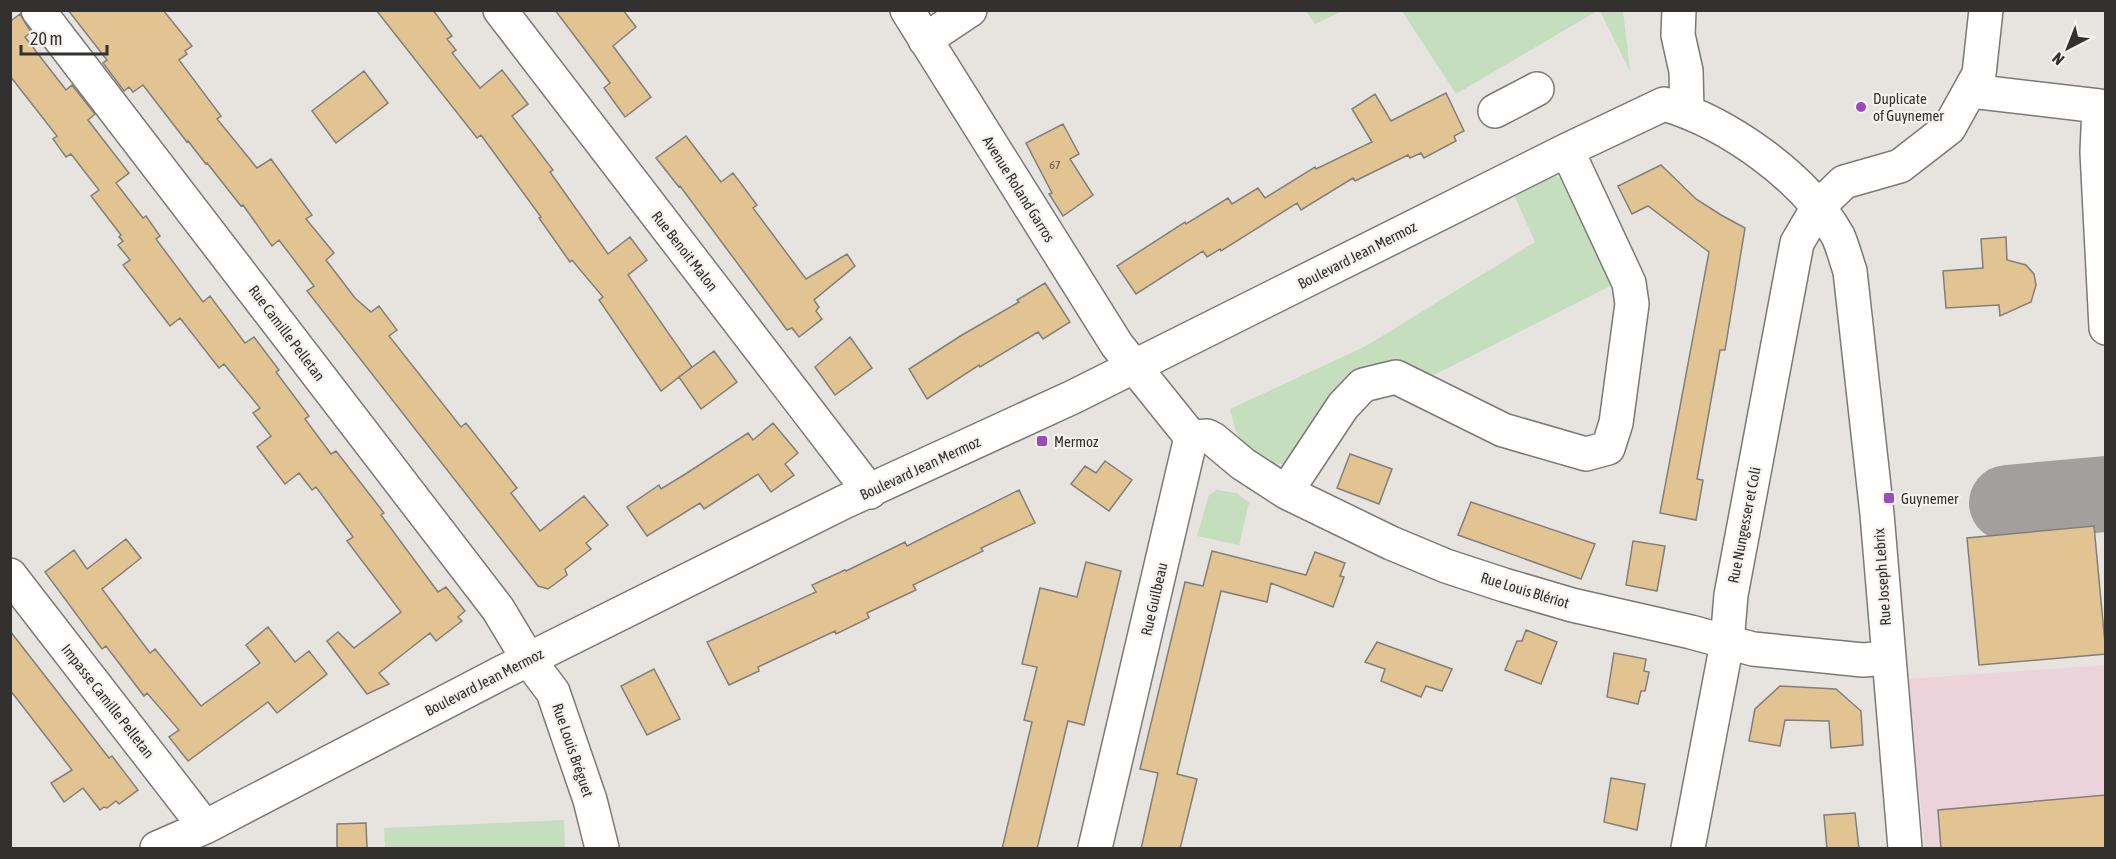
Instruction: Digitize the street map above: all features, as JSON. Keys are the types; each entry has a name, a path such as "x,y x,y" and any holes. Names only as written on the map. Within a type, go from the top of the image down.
{"street":[{"name":"Rue Camille Pelletan","path":"38,10 498,609 528,659"},
{"name":"Rue Benoit Malon","path":"500,10 870,492"},
{"name":"Avenue Roland Garros","path":"906,10 1118,345 1134,366"},
{"path":"925,40 970,10"},
{"path":"1679,10 1678,35 1686,71 1687,111"},
{"name":"Rue Nungesser et Coli","path":"1688,849 1727,643 1729,609 1797,243 1818,207 1844,182 1900,166 1949,128 1979,74 1986,10"},
{"path":"1495,111 1537,89"},
{"path":"1971,92 2099,106 2097,152 2106,328"},
{"name":"Boulevard Jean Mermoz","path":"157,849 205,827 528,659 844,502 870,492 1134,366 1567,150 1664,104 1687,111"},
{"name":"Rue Joseph Lebrix","path":"1687,111 1718,125 1752,147 1787,176 1818,207 1838,237 1850,271 1877,514 1905,849"},
{"path":"1286,492 1343,406 1363,385 1396,377 1503,430 1586,454 1608,448 1616,423 1632,304 1629,283 1567,150"},
{"path":"1134,366 1191,437"},
{"name":"Rue Louis Blériot","path":"1191,437 1207,436 1213,439 1243,464 1286,492 1391,543 1446,566 1572,605 1687,631 1753,649 1863,660 1888,658"},
{"name":"Rue Guilbeau","path":"1095,849 1191,437"},
{"name":"Impasse Camille Pelletan","path":"10,575 205,827"},
{"name":"Rue Louis Bréguet","path":"528,659 553,692 590,800 602,849"}],"shaded area":[{"path":"2105,665 2105,848 1925,848 1908,679"}],"green space":[{"path":"1306,11 1343,11 1315,24"},
{"path":"1402,11 1597,11 1456,94"},
{"path":"1600,11 1623,11 1630,71"},
{"path":"1555,176 1567,180 1612,285 1424,380 1387,364 1363,367 1352,377 1292,463 1269,461 1255,454 1244,443 1236,431 1230,409 1366,346 1535,242 1514,195"},
{"path":"1217,490 1237,493 1249,503 1239,545 1197,536 1209,495"},
{"path":"564,820 565,848 385,848 384,828"}],"building":[{"path":"68,10 163,10 192,46 179,60 221,116 217,119 257,168 271,159 312,215 306,219 334,253 326,260 355,298 371,312 379,306 397,330 389,336 461,427 466,423 517,488 511,493 540,531 584,496 608,525 586,543 591,549 565,569 567,575 548,589 538,586 307,291 314,286 279,240 272,246 243,205 241,206 187,142 143,85 133,92 129,87 124,91 103,63 107,60"},
{"path":"376,10 433,10 452,36 447,39 456,50 452,53 480,88 502,70 528,104 512,116 553,170 550,172 608,254 630,237 647,260 628,275 692,367 661,391 599,300 603,297 572,260 570,262 539,218 541,217 481,135 477,138"},
{"path":"555,10 623,10 636,27 613,46 651,97 625,117 604,88 610,83"},
{"path":"20,14 31,32 25,37 66,90 72,85 95,114 88,120 129,173 116,183 143,218 146,216 160,236 156,239 203,302 210,296 245,343 254,337 279,370 276,372 309,416 305,419 331,454 336,451 384,513 381,515 438,592 446,587 465,611 458,617 462,621 436,641 430,633 379,673 389,684 367,694 327,641 338,632 354,648 401,612 347,541 353,537 316,487 312,490 299,473 285,484 257,447 271,436 253,413 260,408 224,364 219,368 180,318 170,326 123,265 130,260 118,245 123,241 119,237 121,235 91,196 99,190 71,154 66,157 53,139 57,136 10,76 10,18 12,20"},
{"path":"364,71 388,103 336,143 312,111"},
{"path":"1446,93 1464,131 1454,136 1456,141 1424,158 1421,153 1410,158 1408,155 1355,181 1353,178 1301,210 1297,203 1221,251 1220,249 1207,257 1203,251 1136,294 1117,266 1185,222 1186,224 1228,198 1232,204 1258,188 1265,198 1315,167 1316,169 1372,142 1352,109 1375,94 1391,121"},
{"path":"1063,124 1079,154 1070,159 1093,195 1063,216 1049,194 1052,193 1026,143"},
{"path":"686,136 721,182 733,173 757,205 753,208 806,279 847,254 855,266 814,300 819,307 816,311 822,319 799,337 792,328 787,330 680,186 656,158"},
{"path":"1661,165 1696,199 1745,228 1725,350 1720,350 1697,479 1703,480 1696,520 1660,513 1709,252 1648,206 1632,214 1618,186"},
{"path":"2006,237 2007,260 2026,265 2034,274 2036,285 2031,302 2000,316 1999,305 1946,308 1943,271 1983,268 1981,239"},
{"path":"1045,283 1070,322 1043,339 1038,332 980,367 979,365 927,399 909,369 1019,302 1017,300"},
{"path":"850,337 872,368 835,395 815,367"},
{"path":"714,351 737,382 701,409 679,377"},
{"path":"773,423 798,453 785,464 794,475 771,492 758,474 704,509 700,503 647,536 627,507 659,485 661,489 748,433 753,440"},
{"path":"1350,454 1392,469 1379,504 1337,488"},
{"path":"1105,461 1132,480 1109,511 1071,484 1085,466 1096,473"},
{"path":"1019,490 1035,523 981,548 983,551 913,585 916,590 867,613 869,618 836,634 835,631 758,667 759,671 729,685 707,642 816,592 812,585 905,542 907,546"},
{"path":"1471,502 1595,544 1581,579 1458,535"},
{"path":"2094,526 2106,654 1979,665 1967,538"},
{"path":"126,539 141,558 102,589 150,653 155,649 201,706 260,663 246,645 268,627 295,662 309,651 327,674 277,713 268,702 188,761 169,737 179,730 147,693 144,696 106,646 102,649 45,572 74,550 87,569"},
{"path":"1633,541 1665,546 1657,591 1626,585"},
{"path":"1212,551 1306,575 1315,552 1345,563 1340,576 1344,577 1333,607 1271,583 1267,602 1221,591 1177,774 1197,779 1180,849 1141,849 1158,773 1140,769 1185,582 1203,586"},
{"path":"1086,562 1121,571 1084,725 1068,721 1037,849 1002,849 1032,722 1024,720 1037,667 1022,664 1040,588 1077,597"},
{"path":"1526,630 1557,642 1541,684 1505,670 1517,641 1522,641"},
{"path":"10,631 109,758 112,756 138,790 119,804 116,801 100,810 83,788 64,802 51,783 72,770 10,690"},
{"path":"1377,642 1452,669 1442,691 1426,686 1421,697 1381,681 1385,669 1365,662"},
{"path":"1614,653 1646,659 1644,671 1649,672 1645,691 1641,691 1638,704 1607,697"},
{"path":"654,669 680,719 647,735 621,686"},
{"path":"1780,686 1836,689 1861,711 1863,745 1831,748 1829,721 1785,720 1780,746 1749,741 1755,709"},
{"path":"1611,778 1645,784 1637,830 1604,822"},
{"path":"2106,795 2106,849 1941,849 1938,810"},
{"path":"1855,813 1859,849 1827,849 1824,815"},
{"path":"366,823 367,849 337,849 337,824"}],"taxiway":[{"path":"2007,503 2106,494"}],"place":[{"name":"Duplicate of Guynemer","path":"1861,107"},
{"name":"Mermoz","path":"1042,441"},
{"name":"Guynemer","path":"1889,498"}]}
